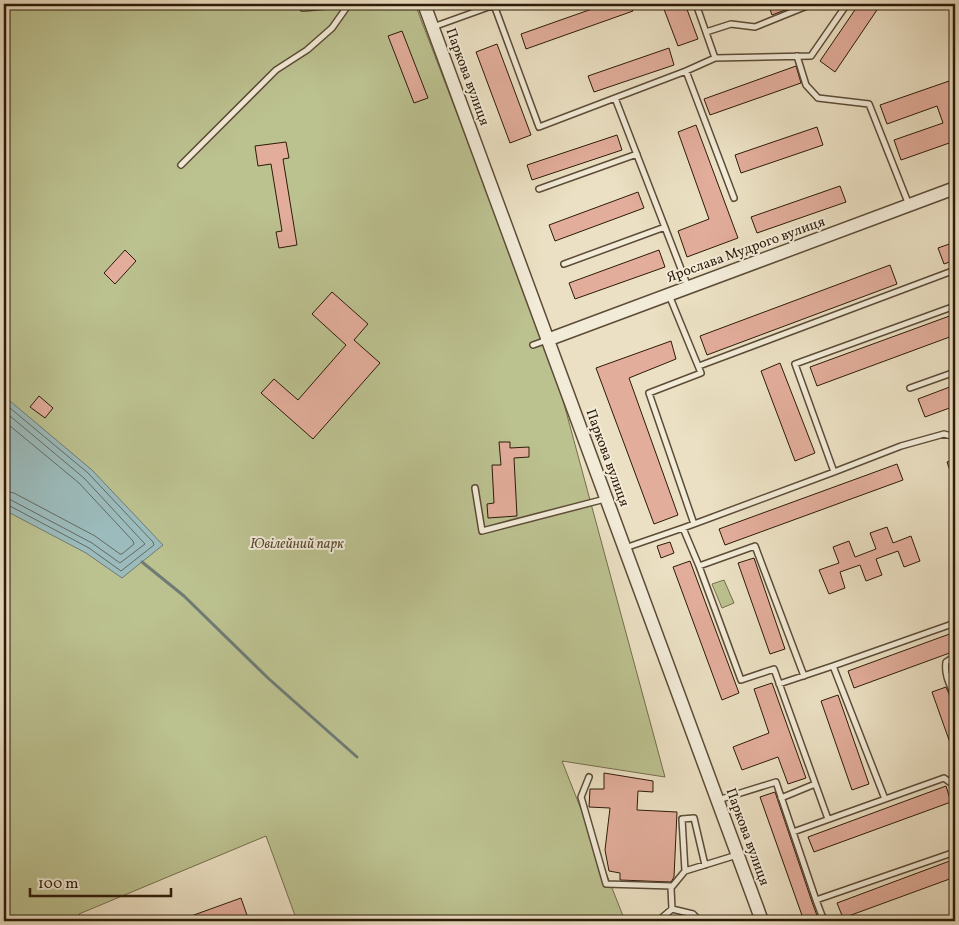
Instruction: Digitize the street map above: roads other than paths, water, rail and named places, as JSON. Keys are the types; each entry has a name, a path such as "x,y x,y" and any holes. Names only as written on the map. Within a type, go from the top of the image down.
{"street":[{"name":"Паркова вулиця","path":"424,4 762,921"},
{"name":"Ярослава Мудрого вулиця","path":"547,340 955,188"}],"lane":[{"path":"303,4 303,8 348,4"},
{"path":"181,165 276,70 307,50 332,28 348,4"},
{"path":"433,27 496,4 539,127 715,58 811,56 847,4"},
{"path":"696,4 715,58"},
{"path":"706,32 731,24 755,26 807,6 806,4"},
{"path":"797,56 806,85 818,98 869,104 909,205"},
{"path":"686,70 734,198"},
{"path":"615,98 689,287"},
{"path":"539,189 637,154"},
{"path":"564,264 665,227"},
{"path":"699,366 955,270"},
{"path":"669,294 701,373 648,394 694,524"},
{"path":"834,472 795,364 955,306"},
{"path":"533,345 547,340"},
{"path":"910,388 955,372"},
{"path":"624,548 694,524 904,445 944,434 955,437"},
{"path":"476,488 482,530 606,499"},
{"path":"683,528 741,680 774,669 828,819"},
{"path":"699,566 755,546 804,676"},
{"path":"779,684 955,623"},
{"path":"955,656 946,662 945,668 946,676 955,697"},
{"path":"833,666 885,799"},
{"path":"589,777 581,797 606,884 672,886"},
{"path":"792,832 944,778 955,786"},
{"path":"717,800 776,782 824,921"},
{"path":"781,798 815,784"},
{"path":"685,871 682,819 694,818 705,865"},
{"path":"816,900 955,852"},
{"path":"672,909 671,888 685,871 738,855"},
{"path":"658,921 672,909"},
{"path":"672,909 693,914 700,921"}],"water":[{"path":"4,396 92,470 163,545 122,578 86,553 4,508"}],"waterway":[{"path":"142,562 184,596 269,679 357,757"}],"park label":[{"name":"Ювілейний парк","path":"297,544"}]}
